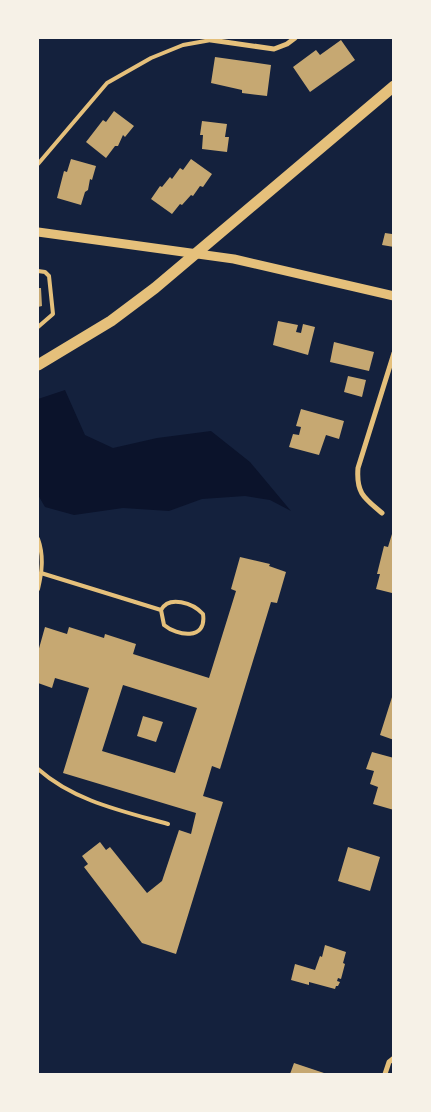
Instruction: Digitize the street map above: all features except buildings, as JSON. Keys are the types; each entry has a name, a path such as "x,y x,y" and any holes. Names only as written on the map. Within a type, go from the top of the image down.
{"main road":[{"path":"38,365 111,321 155,288 394,86"}],"street":[{"path":"211,40 274,49 287,44 295,38"},
{"path":"38,232 234,259 394,296"},
{"path":"382,513 367,501 359,490 358,468 394,353"},
{"path":"385,1074 392,1059"}],"lane":[{"path":"38,164 107,83 151,58 184,45 211,40"},
{"path":"38,271 45,272 49,276 53,314 38,327"},
{"path":"38,540 41,548 42,564 38,589"},
{"path":"41,573 161,610"},
{"path":"172,602 193,607 202,614 202,627 198,632 188,634 172,630 162,621 161,610 164,605 172,602"},
{"path":"38,769 67,790 92,801 168,824"}],"water":[{"path":"65,390 85,435 113,448 157,438 211,431 250,462 291,511 270,500 245,496 202,499 169,511 123,508 74,515 45,507 38,495 38,399"}]}
